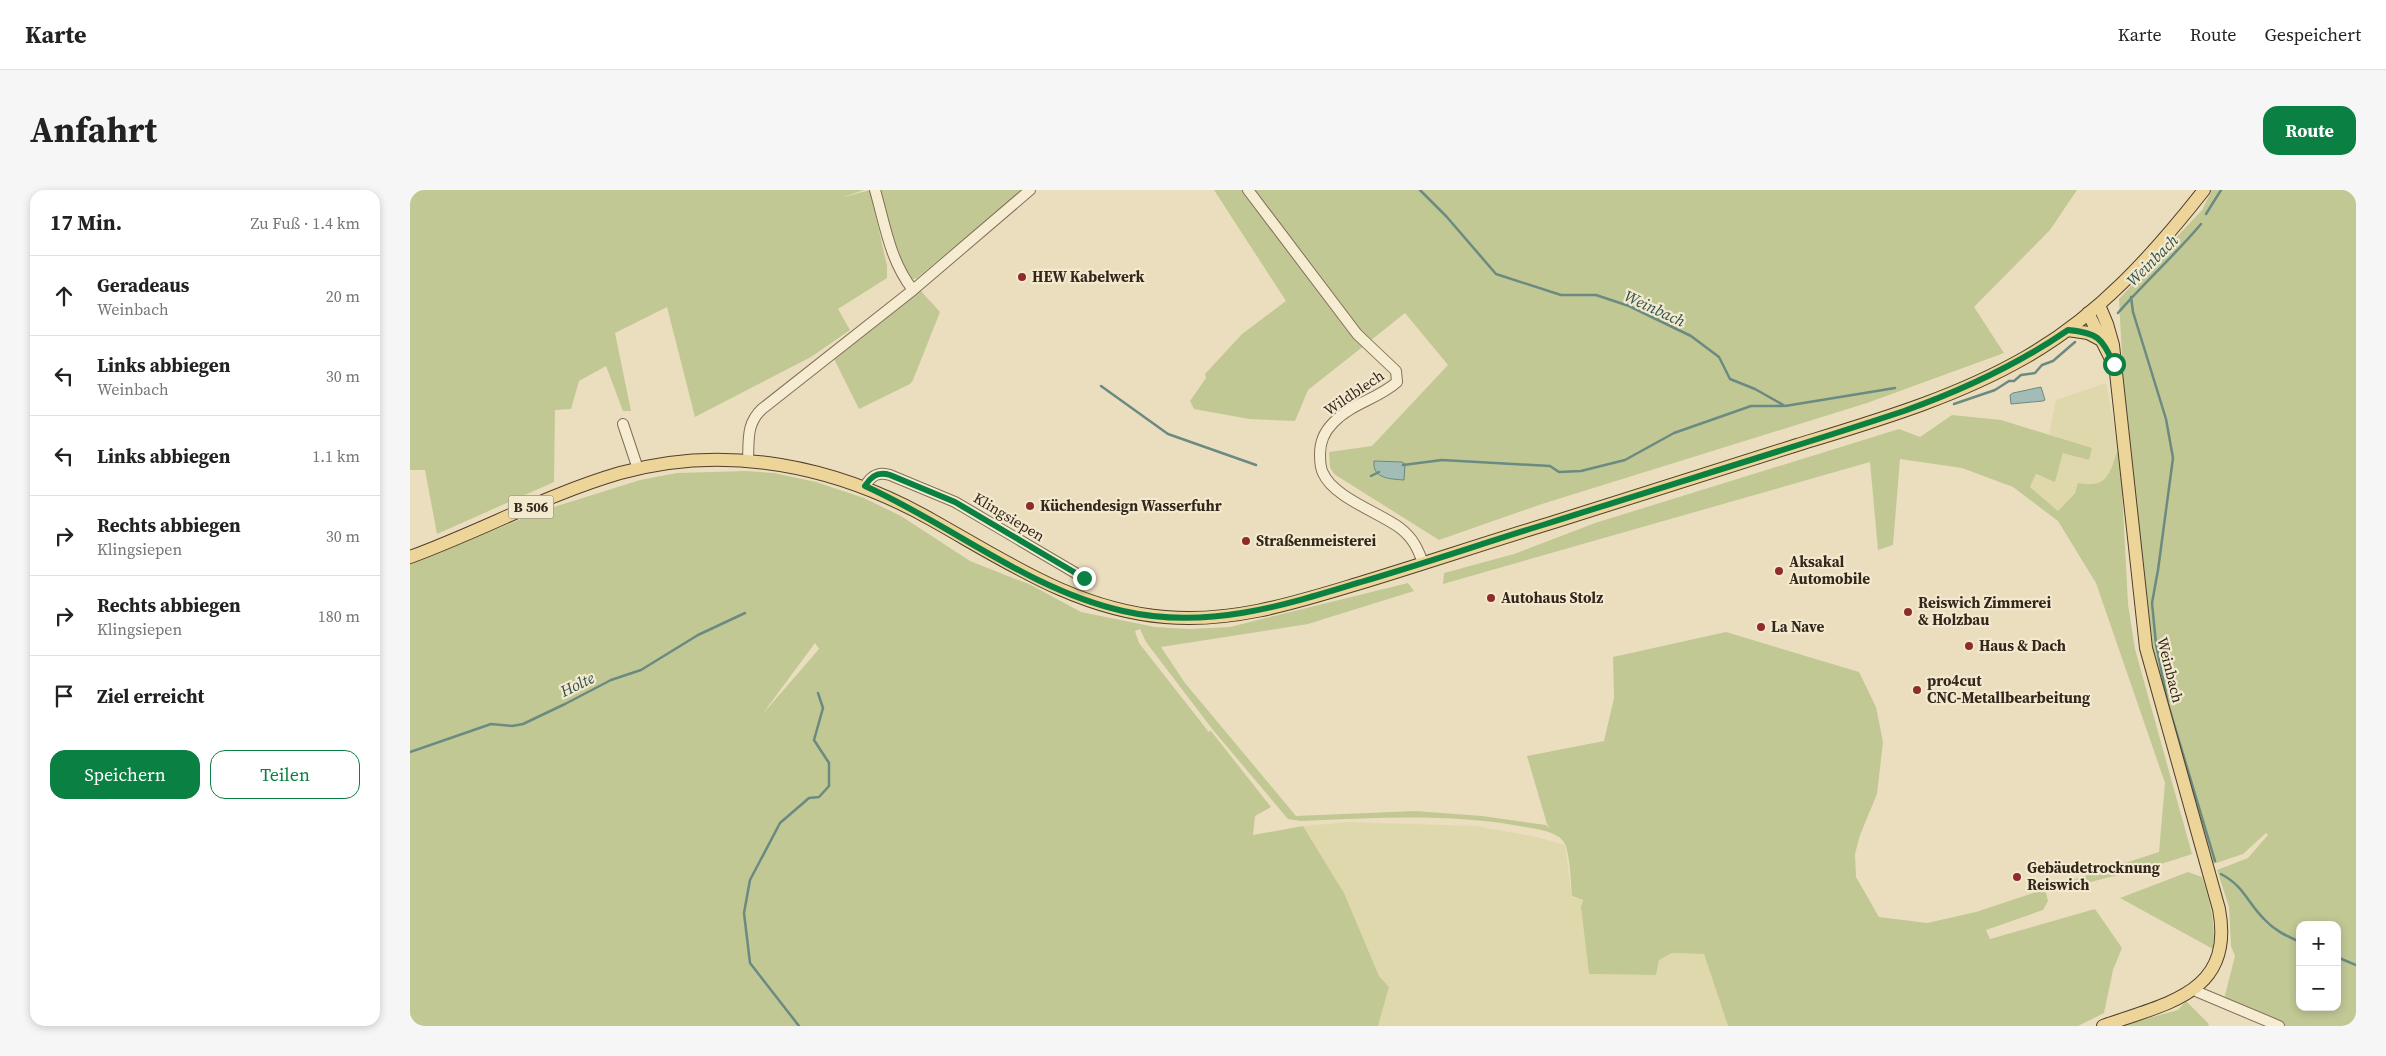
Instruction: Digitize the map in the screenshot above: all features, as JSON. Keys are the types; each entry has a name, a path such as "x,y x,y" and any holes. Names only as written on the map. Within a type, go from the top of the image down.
{"main road":[{"name":"B 506","path":"410,557 581,487 638,469 691,462 748,461 808,470 865,486 912,509 1043,583 1098,605 1146,615 1200,618 1251,613 1274,608 1424,563 1913,408 2002,370 2068,330 2099,305 2158,247 2204,190"},
{"name":"Weinbach","path":"2099,305 2110,332 2124,440 2146,648 2222,922 2222,942 2214,968 2195,988 2168,1003 2103,1026"},
{"name":"Weinbach","path":"2088,313 2114,364"},
{"path":"2068,330 2088,333 2103,341"}],"street":[{"path":"875,190 896,263 913,290"},
{"path":"748,461 750,424 753,417 913,290 951,255 1030,190"},
{"name":"Wildblech","path":"1248,190 1357,334 1396,371 1397,382 1388,391 1334,422 1325,433 1320,446 1320,460 1323,474 1340,493 1400,528 1418,547 1424,563"},
{"path":"623,424 638,469"},
{"name":"Klingsiepen","path":"865,486 870,478 882,473 955,502 1084,578"},
{"path":"2195,988 2198,992 2278,1026"}],"shaded area":[{"path":"2106,383 2118,446 2109,475 2102,482 2091,485 2079,483 2075,492 2058,511 2030,487 2036,475 2055,481 2067,441 2049,434 2056,400"},
{"path":"1349,822 1475,826 1537,837 1565,845 1572,897 1582,900 1581,907 1589,974 1656,975 1659,960 1672,953 1704,954 1728,1026 1378,1026 1389,987 1379,976 1344,893 1303,826"}],"green space":[{"path":"410,190 864,190 840,198 870,190 887,266 887,278 838,309 850,330 811,357 695,417 667,307 615,333 631,411 623,411 606,366 579,381 571,409 555,410 554,482 437,534 425,470 410,470"},
{"path":"878,190 1023,190 917,278 910,280 899,261"},
{"path":"1214,190 1244,190 1365,345 1308,390 1295,421 1249,419 1194,409 1190,401 1206,378 1205,374 1242,334 1286,301"},
{"path":"1251,190 2077,190 2050,230 1974,307 2004,353 1867,403 1542,504 1439,540 1334,474 1330,467 1329,452 1372,446 1448,365 1405,313 1370,341 1355,325"},
{"path":"2212,190 2356,190 2356,1026 2285,1026 2224,999 2235,956 2231,946 2229,907 2217,870 2248,858 2268,835 2266,833 2243,854 2213,864 2149,648 2124,395 2119,299 2202,210"},
{"path":"920,290 940,312 913,380 910,384 859,409 834,359"},
{"path":"1952,415 2001,420 2092,448 2089,460 2063,453 2055,482 2036,474 2030,487 2058,511 2075,493 2078,483 2095,484 2101,482 2109,473 2117,451 2120,451 2128,604 2135,649 2192,854 2062,890 2057,885 2159,852 2165,783 2096,583 2058,521 2013,487 1962,468 1900,459 1893,545 1878,550 1870,462 1443,584 1444,573 1514,554 1595,523 1899,429 1920,437"},
{"path":"746,471 774,473 816,482 864,498 901,516 970,561 1031,585 1081,612 1155,627 1190,629 1230,627 1408,583 1414,591 1308,624 1161,647 1185,683 1296,816 1415,811 1482,816 1546,825 1550,828 1547,824 1527,756 1604,741 1614,698 1613,657 1726,632 1859,672 1876,707 1883,742 1877,794 1860,835 1855,854 1856,877 1879,917 1927,923 1976,912 2045,889 2048,901 2043,910 1986,930 1990,939 2095,909 2122,948 2113,970 2104,1013 2078,1026 1728,1026 1704,954 1672,953 1659,960 1656,975 1589,974 1581,907 1583,900 1572,896 1567,851 1560,838 1540,830 1497,823 1441,818 1301,821 1288,819 1213,730 1146,642 1140,629 1135,631 1139,643 1208,731 1205,732 1211,731 1271,807 1255,816 1253,835 1303,826 1344,893 1379,976 1389,987 1378,1026 410,1026 410,564 538,512 640,480 677,473","holes":["815,643 819,649 761,716"]},
{"path":"2188,872 2202,877 2208,895 2214,930 2213,949 2120,898"},
{"path":"2186,1001 2209,1024 2208,1026 2120,1026 2178,1010"}],"water":[{"path":"2041,387 2045,400 2011,404 2010,395 2013,393"},
{"path":"1374,461 1402,462 1405,464 1404,480 1379,475 1374,467"}],"waterway":[{"name":"Weinbach","path":"1420,190 1446,216 1496,274 1561,295 1596,295 1629,306 1691,336 1719,357 1730,379 1755,389 1785,406 1895,388"},
{"name":"Weinbach","path":"2206,214 2221,190"},
{"name":"Weinbach","path":"2118,313 2201,224"},
{"path":"2131,297 2133,312 2166,419 2173,458 2152,603 2156,644 2168,704 2215,861"},
{"name":"Weinbach","path":"1954,404 1995,390 2009,381 2014,381 2021,375 2035,373 2042,365 2053,361 2075,342"},
{"path":"1101,386 1168,434 1256,465"},
{"path":"1403,465 1442,460 1550,466 1559,472 1581,471 1625,460 1674,433 1751,406 1783,406"},
{"path":"1371,476 1379,472"},
{"name":"Holte","path":"410,752 491,724 512,726 523,724 611,680 641,670 698,635 745,613"},
{"path":"799,1026 750,963 744,913 750,880 780,823 809,798 819,797 829,786 829,763 814,740 823,708 818,693"},
{"path":"2221,874 2240,889 2268,923 2296,940"},
{"path":"2341,959 2356,965"}],"place":[{"name":"HEW Kabelwerk","path":"1022,277"},
{"name":"Küchendesign Wasserfuhr","path":"1030,506"},
{"name":"Straßenmeisterei","path":"1246,541"},
{"name":"Aksakal Automobile","path":"1779,571"},
{"name":"Autohaus Stolz","path":"1491,598"},
{"name":"Reiswich Zimmerei & Holzbau","path":"1908,612"},
{"name":"La Nave","path":"1761,627"},
{"name":"Haus & Dach","path":"1969,646"},
{"name":"pro4cut CNC-Metallbearbeitung","path":"1917,690"},
{"name":"Gebäudetrocknung Reiswich","path":"2017,877"}],"route":[{"path":"1084,578 1030,548 955,502 886,473 870,478 865,486 912,509 1043,583 1081,599 1125,612 1154,616 1173,618 1227,617 1274,608 1371,580 1904,411 1930,402 2002,370 2030,355 2068,330 2082,331 2103,341 2114,364"}]}
